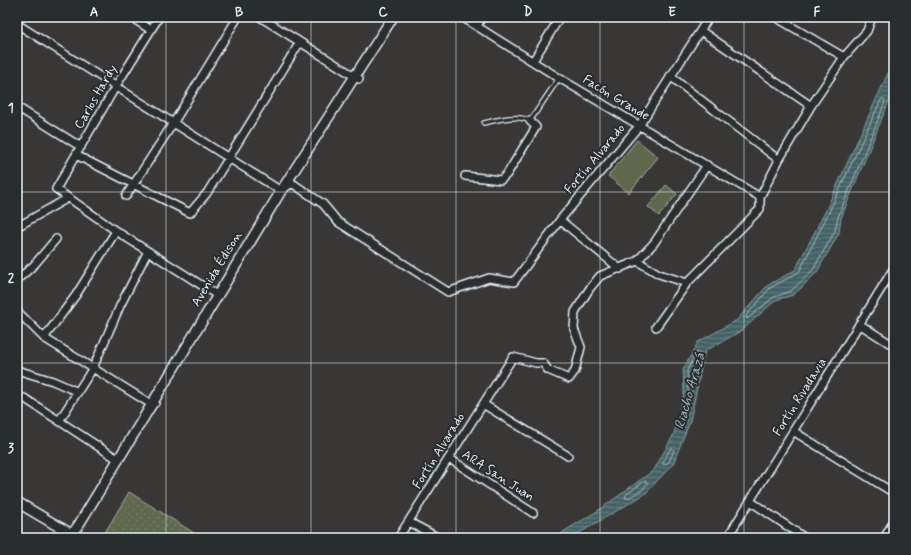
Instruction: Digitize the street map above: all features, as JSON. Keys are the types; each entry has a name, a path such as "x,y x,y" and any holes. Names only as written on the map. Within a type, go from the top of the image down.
{"main road":[{"name":"Avenida Édison","path":"74,537 84,524 217,295 281,191 397,17"},
{"name":"Avenida Édison","path":"74,537 78,526 357,77"},
{"path":"17,502 74,537"}],"street":[{"path":"131,17 151,30"},
{"name":"Carlos Hardy","path":"68,198 56,189 116,86 159,17"},
{"path":"126,196 174,122 238,17"},
{"path":"260,17 357,77"},
{"name":"Facón Grande","path":"462,17 638,126 760,197"},
{"path":"477,26 482,17"},
{"path":"532,61 560,17"},
{"name":"Fortín Alvarado","path":"292,183 323,204 338,222 448,292 489,278 514,282 560,220 614,157 638,126 709,17"},
{"path":"775,17 844,57"},
{"path":"656,327 687,283 760,209 760,197 779,160 811,106 844,57 867,31 872,17"},
{"path":"17,24 228,156 281,191 292,183"},
{"path":"701,31 811,106"},
{"path":"76,156 190,213 207,193 228,156 300,42"},
{"path":"670,76 779,160"},
{"path":"17,107 81,147"},
{"path":"465,176 501,180 508,174 536,127 530,121"},
{"path":"560,220 620,269 637,261 654,243 707,166"},
{"path":"17,227 68,198 116,231 217,295"},
{"path":"44,338 76,295 116,231"},
{"path":"17,280 34,265 56,239"},
{"path":"58,421 92,368 120,306 148,251"},
{"path":"637,261 659,274 687,283"},
{"name":"Fortín Rivadavia","path":"726,538 894,268"},
{"name":"Fortín Alvarado","path":"398,538 450,459 513,357 536,363 542,363 548,370 569,379 575,371 581,347 574,329 575,312 600,276 620,269"},
{"path":"17,311 44,338 154,404"},
{"path":"859,324 894,346"},
{"path":"17,370 78,392"},
{"path":"24,398 119,460"},
{"path":"483,404 568,456"},
{"path":"793,431 894,493"},
{"name":"ARA San Juan","path":"450,459 533,513"},
{"path":"750,501 805,538"},
{"path":"884,538 894,521"},
{"path":"409,522 440,538"}],"lane":[{"path":"484,123 503,119 525,118 530,121 559,78"}],"green space":[{"path":"637,140 658,157 629,193 608,176"},
{"path":"666,185 677,194 659,216 648,207"},
{"path":"129,492 202,538 110,538 104,534"}],"water":[{"name":"Riacho Arazá","path":"894,60 894,89 841,218 839,233 817,272 793,295 776,300 741,331 705,351 690,421 673,464 645,494 571,538 557,538 563,532 599,510 654,470 674,434 684,393 683,370 698,342 737,320 768,285 795,270 825,212"}]}
